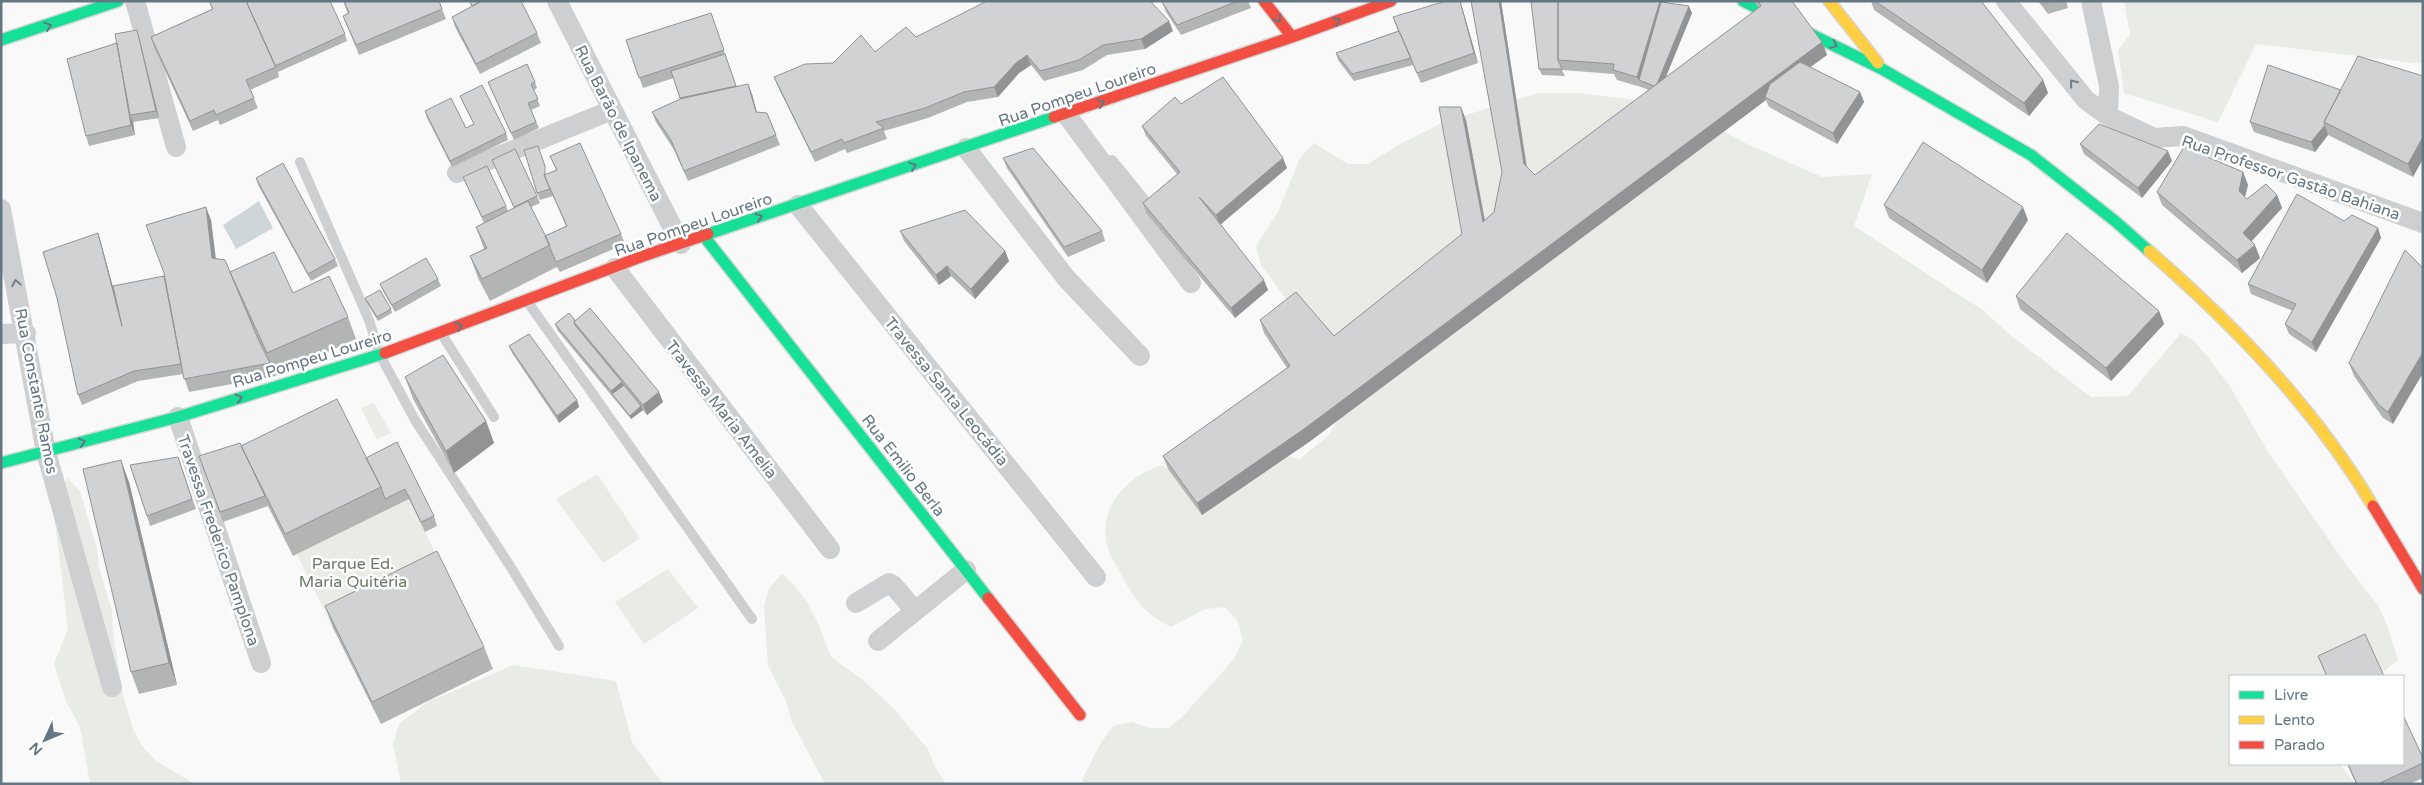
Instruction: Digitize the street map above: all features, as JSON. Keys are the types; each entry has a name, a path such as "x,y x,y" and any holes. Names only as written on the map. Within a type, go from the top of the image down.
{"street":[{"path":"1,40 118,1"},
{"path":"135,1 176,147"},
{"name":"Rua Barão de Ipanema","path":"557,1 681,244"},
{"path":"1264,1 1292,37"},
{"name":"Rua Pompeu Loureiro","path":"1,463 178,417 380,355 643,256 1070,113 1391,1"},
{"path":"1742,1 1882,68 2031,155 2115,221 2180,278 2249,344 2294,396 2329,440 2423,589"},
{"path":"1829,1 1882,68"},
{"name":"Rua Professor Gastão Bahiana","path":"2006,1 2086,100 2108,116 2154,138 2183,136 2423,223"},
{"path":"2091,1 2109,86 2108,116"},
{"path":"457,174 612,110"},
{"path":"1070,113 1191,283"},
{"path":"966,148 1066,278 1140,356"},
{"name":"Travessa Santa Leocádia","path":"798,205 1096,577"},
{"name":"Rua Constante Ramos","path":"1,209 26,333 46,452 112,687"},
{"name":"Rua Emilio Berla","path":"703,235 1080,715"},
{"name":"Travessa Maria Amelia","path":"615,268 830,549"},
{"path":"1,334 26,333"},
{"name":"Travessa Frederico Pamplona","path":"178,417 261,663"},
{"path":"878,641 966,570"},
{"path":"856,603 889,583 893,584 915,611"}],"lane":[{"path":"1070,113 1148,204"},
{"path":"300,162 369,320 380,355 415,420 510,566 559,646"},
{"path":"526,301 752,619"},
{"path":"441,333 494,417"}],"green space":[{"path":"2124,1 2423,1 2423,64 2256,44 2218,122 2124,93 2118,50 2130,35"},
{"path":"1539,93 1578,93 1636,100 1710,124 1745,143 1822,177 1872,174 1854,226 1984,311 2010,335 2091,397 2128,396 2181,333 2194,341 2229,385 2268,452 2345,563 2379,607 2398,660 2378,675 2229,675 2229,765 2341,765 2355,784 1085,784 1082,780 1100,744 1113,726 1132,722 1150,728 1169,728 1183,716 1234,659 1243,640 1238,621 1225,607 1205,609 1171,627 1147,611 1130,590 1109,552 1106,523 1116,498 1136,478 1162,465 1177,477 1282,455 1300,459 1329,435 1339,418 1294,310 1261,265 1256,246 1278,212 1300,158 1314,143 1348,164 1368,164 1400,144 1446,121"},
{"path":"374,403 391,433 377,439 361,408"},
{"path":"597,474 640,538 603,563 556,499"},
{"path":"67,478 80,491 97,549 100,571 112,611 122,691 133,729 142,746 156,761 195,784 90,784 80,727 66,701 54,664 68,629 54,513 59,495"},
{"name":"Parque Ed. Maria Quitéria","path":"409,499 445,573 333,628 297,554"},
{"path":"668,569 698,608 644,644 615,602"},
{"path":"782,574 796,587 807,602 817,621 831,657 863,680 891,706 928,749 935,767 946,784 825,784 791,720 786,701 768,665 764,607 769,588"},
{"path":"513,665 616,681 632,742 663,784 401,784 393,744 399,724 428,702"}],"shaded area":[{"path":"259,201 273,228 236,249 223,225"}],"building":[{"path":"209,1 246,1 276,67 246,80 254,98 216,115 214,110 190,121 151,37 213,9"},
{"path":"246,1 330,1 345,34 275,66"},
{"path":"344,1 439,1 442,9 356,45 343,16 349,13"},
{"path":"470,1 482,1 472,6"},
{"path":"482,1 521,1 537,33 476,64 452,17"},
{"path":"988,1 1150,1 1169,21 1141,39 1103,45 1079,60 1040,71 1027,55 1016,63 994,87 964,92 925,108 876,122 884,128 844,143 842,139 811,152 774,77 805,64 833,63 861,35 875,52 906,27 916,37"},
{"path":"1163,1 1238,1 1177,25"},
{"path":"1446,1 1460,1 1474,53 1417,73 1393,17"},
{"path":"1471,1 1499,1 1524,164 1535,175 1761,6 1758,1 1792,1 1822,42 1304,429 1197,503 1163,456 1290,366 1260,320 1296,292 1334,336 1462,234 1439,107 1461,107 1483,222 1494,212 1502,172"},
{"path":"1531,1 1558,1 1558,60 1562,69 1539,69"},
{"path":"1558,1 1660,1 1637,77 1613,70 1614,64 1558,60"},
{"path":"1875,1 1981,1 2043,80 2024,103"},
{"path":"1661,2 1689,6 1657,84 1654,86 1639,80"},
{"path":"711,13 724,50 639,78 626,40"},
{"path":"137,30 156,111 130,115 115,34"},
{"path":"1399,31 1411,58 1352,74 1336,53"},
{"path":"117,43 131,125 86,136 67,59"},
{"path":"725,54 736,86 680,98 671,71"},
{"path":"2358,56 2423,76 2423,137 2408,164 2324,122"},
{"path":"1800,62 1860,92 1833,133 1765,97 1770,84"},
{"path":"527,64 535,82 531,84 538,99 528,103 536,122 511,133 488,82"},
{"path":"2268,65 2341,90 2324,122 2325,125 2311,142 2250,122"},
{"path":"1223,77 1283,158 1216,215 1199,197 1264,280 1231,308 1143,203 1180,172 1142,126 1175,97 1181,104"},
{"path":"748,84 756,112 767,113 776,135 684,171 671,140 652,112 680,99"},
{"path":"482,85 506,133 450,161 425,111 451,98 466,128 474,124 460,96"},
{"path":"2099,124 2168,151 2138,188 2080,144"},
{"path":"1923,142 2023,207 1982,270 1884,205"},
{"path":"580,143 621,234 556,262 545,236 567,226 544,175 557,170 550,156"},
{"path":"538,146 545,166 544,175 550,189 537,193 524,150"},
{"path":"2184,147 2243,172 2239,191 2247,199 2266,184 2277,195 2243,233 2255,245 2237,260 2157,192"},
{"path":"1033,148 1102,231 1064,247 1003,158"},
{"path":"515,149 537,196 514,207 492,160"},
{"path":"283,163 335,259 308,274 256,178"},
{"path":"487,166 506,206 482,217 463,177"},
{"path":"2297,194 2344,221 2352,215 2378,228 2312,342 2285,324 2296,304 2248,284"},
{"path":"528,201 550,245 482,279 470,256 487,248 476,227"},
{"path":"206,207 212,258 225,260 270,363 184,379 164,273 146,225"},
{"path":"965,210 1005,251 971,289 947,266 936,275 900,231"},
{"path":"98,233 122,326 113,286 164,276 181,364 134,371 78,395 57,298 43,252"},
{"path":"2067,233 2159,311 2106,368 2016,296"},
{"path":"2405,250 2423,268 2423,352 2388,412 2379,405 2349,363"},
{"path":"274,252 293,293 329,276 348,317 267,353 230,272"},
{"path":"426,258 438,279 392,305 380,284"},
{"path":"380,290 391,309 377,317 365,298"},
{"path":"590,308 659,392 643,405 574,322"},
{"path":"569,313 575,320 575,325 622,382 611,391 555,324"},
{"path":"529,334 577,400 557,416 509,346"},
{"path":"443,355 486,421 446,451 405,377"},
{"path":"624,385 641,406 630,416 612,394"},
{"path":"337,399 381,487 285,534 241,446"},
{"path":"397,442 434,516 421,522 405,489 385,499 366,458"},
{"path":"240,443 265,496 220,512 199,456"},
{"path":"178,457 192,499 147,516 130,465"},
{"path":"121,460 169,663 131,672 83,469"},
{"path":"437,551 484,647 372,702 325,606"},
{"path":"2365,634 2384,675 2327,675 2318,656"},
{"path":"2404,717 2423,758 2423,763 2378,784 2357,784 2348,765 2404,765"}],"traffic: fast":[{"path":"1,40 118,1"},
{"path":"1743,1 1882,69 2031,155 2115,221 2149,251"},
{"path":"708,234 1054,117"},
{"path":"703,235 988,598"},
{"path":"1,463 178,417 385,353"}],"traffic: slow":[{"path":"1829,1 1878,63"},
{"path":"2149,251 2212,309 2271,370 2325,435 2373,506"}],"traffic: jam":[{"path":"1264,1 1292,37 1391,1"},
{"path":"1054,117 1292,37"},
{"path":"385,353 643,256 708,234"},
{"path":"2373,506 2423,589"},
{"path":"988,598 1080,715"}]}
